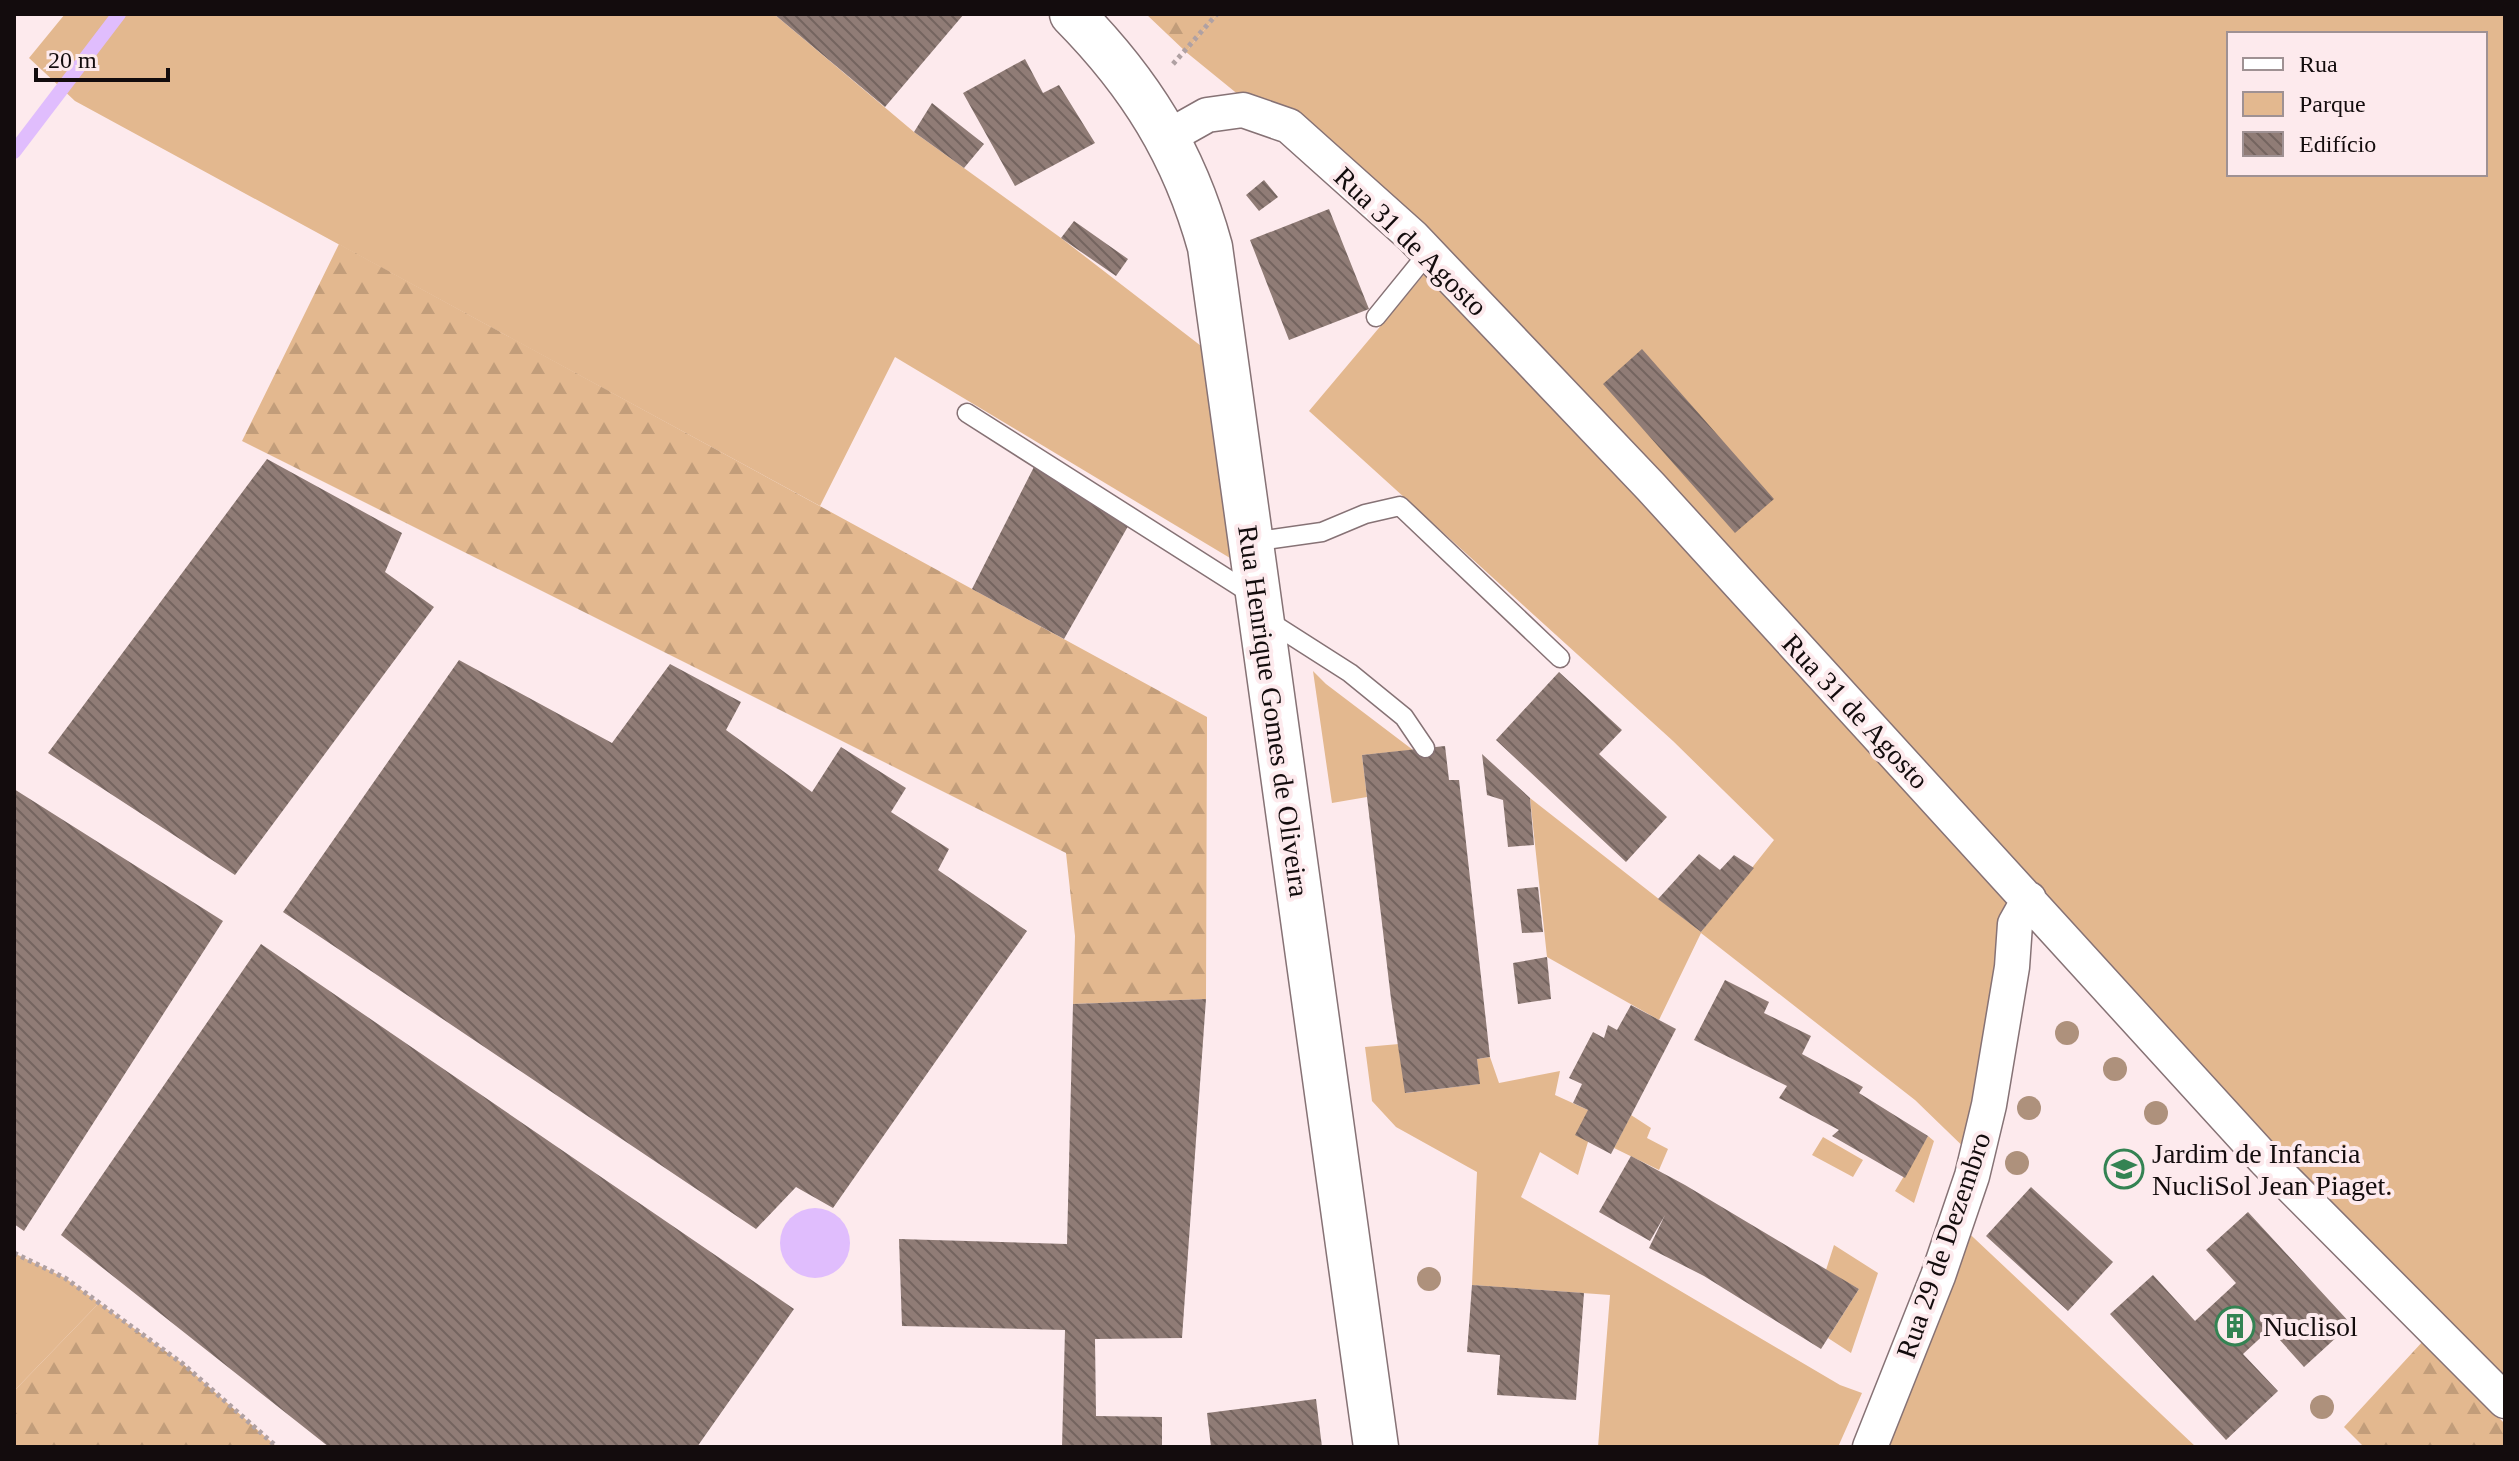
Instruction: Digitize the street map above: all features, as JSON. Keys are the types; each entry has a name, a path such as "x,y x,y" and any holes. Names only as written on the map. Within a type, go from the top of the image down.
{"street":[{"name":"Rua Henrique Gomes de Oliveira","path":"1072,14 1141,95 1184,170 1210,247 1376,1447"},
{"name":"Rua 31 de Agosto","path":"1166,138 1207,115 1243,110 1289,126 1428,253 1651,487 2266,1161 2505,1401"},
{"name":"Rua 29 de Dezembro","path":"1870,1447 1938,1276 1972,1176 1989,1105 2010,980 2015,924 2029,899"}],"lane":[{"path":"1376,317 1428,253"},
{"path":"967,413 1260,608 1350,673 1404,717 1425,748"},
{"path":"1251,542 1322,532 1365,514 1400,506 1560,658"}],"path":[{"path":"1141,95 1186,52 1217,14"},
{"path":"14,1253 65,1278 183,1364 277,1447"}],"green space":[{"path":"65,14 774,14 914,132 1061,238 1205,349 1230,558 895,357 820,506 75,101 29,58"},
{"path":"1146,14 1217,14 1186,52"},
{"path":"1217,14 2505,14 2505,1400 2029,899 1976,1159 1915,1100 1701,933 1659,1020 1547,957 1530,798 1701,932 1774,840 1673,741 1309,411 1426,272 1413,237 1186,52"},
{"path":"339,244 1207,717 1206,999 1073,1004 1075,936 1066,853 242,441"},
{"path":"1313,671 1413,750 1362,755 1367,797 1332,803"},
{"path":"1399,1044 1406,1093 1479,1084 1477,1059 1490,1057 1499,1083 1560,1071 1555,1095 1588,1110 1588,1142 1578,1175 1540,1152 1521,1197 1840,1385 1862,1393 1838,1447 1598,1447 1610,1295 1472,1285 1477,1172 1396,1127 1372,1101 1365,1047"},
{"path":"1631,1115 1651,1128 1647,1138 1668,1149 1659,1170 1614,1148"},
{"path":"1928,1136 1934,1141 1914,1203 1895,1191"},
{"path":"1823,1137 1863,1160 1853,1177 1812,1155"},
{"path":"1957,1222 2196,1447 1868,1447"},
{"path":"1834,1245 1878,1273 1851,1353 1828,1338 1859,1289 1826,1270"},
{"path":"14,1253 65,1278 99,1303 14,1391"},
{"path":"99,1303 183,1364 277,1447 14,1447 14,1391"},
{"path":"2424,1340 2505,1424 2505,1447 2364,1447 2344,1427"}],"shaded area":[{"path":"815,1208 840,1218 850,1243 840,1268 815,1278 790,1268 780,1243 790,1218"}],"building":[{"path":"774,14 964,14 885,107"},
{"path":"1025,59 1043,93 1059,85 1095,143 1015,186 963,93"},
{"path":"932,103 984,144 964,168 914,132"},
{"path":"1264,180 1278,197 1259,211 1246,195"},
{"path":"1329,209 1369,309 1289,340 1250,240"},
{"path":"1074,221 1128,259 1116,276 1061,238"},
{"path":"1642,349 1774,499 1735,533 1603,384"},
{"path":"267,459 402,533 385,572 434,607 235,875 48,753"},
{"path":"1037,461 1131,521 1064,639 972,589"},
{"path":"459,660 612,743 670,664 741,702 726,730 812,792 841,747 906,788 891,812 949,849 938,870 1027,931 833,1208 796,1187 756,1229 283,912"},
{"path":"1559,672 1622,730 1599,754 1667,817 1626,862 1496,740"},
{"path":"1445,746 1449,780 1459,780 1490,1057 1477,1059 1480,1084 1405,1093 1362,755"},
{"path":"1482,754 1530,798 1534,845 1508,847 1503,800 1487,795"},
{"path":"14,789 223,921 24,1231 14,1224"},
{"path":"1699,854 1720,870 1734,855 1754,868 1701,932 1658,899"},
{"path":"1538,887 1543,932 1522,933 1517,889"},
{"path":"261,944 794,1309 697,1447 329,1447 61,1235"},
{"path":"1547,957 1551,999 1518,1004 1513,963"},
{"path":"1725,980 1769,1002 1764,1013 1811,1036 1802,1054 1863,1087 1859,1093 1928,1136 1905,1178 1832,1136 1839,1130 1779,1098 1787,1086 1694,1040"},
{"path":"1206,999 1182,1338 1095,1339 1096,1416 1162,1417 1162,1447 1062,1447 1065,1330 902,1326 899,1239 1067,1244 1073,1004"},
{"path":"1631,1005 1676,1029 1611,1154 1575,1135 1588,1110 1573,1103 1582,1084 1569,1078 1593,1032 1604,1038 1608,1025 1617,1030"},
{"path":"1631,1156 1859,1289 1821,1349 1704,1276 1649,1248 1665,1215 1650,1241 1599,1212"},
{"path":"2031,1187 2113,1262 2068,1311 1986,1236"},
{"name":"Nuclisol","path":"2248,1212 2351,1324 2304,1367 2270,1329 2243,1354 2278,1391 2226,1440 2110,1314 2153,1275 2195,1321 2236,1283 2206,1250"},
{"path":"1472,1285 1584,1293 1576,1400 1497,1395 1500,1355 1467,1352"},
{"path":"1316,1399 1322,1447 1211,1447 1207,1413"}],"waterway":[{"path":"14,152 119,14"}],"place":[{"name":"Jardim de Infancia NucliSol Jean Piaget.","path":"2124,1169"},
{"name":"Nuclisol","path":"2235,1326"}]}
